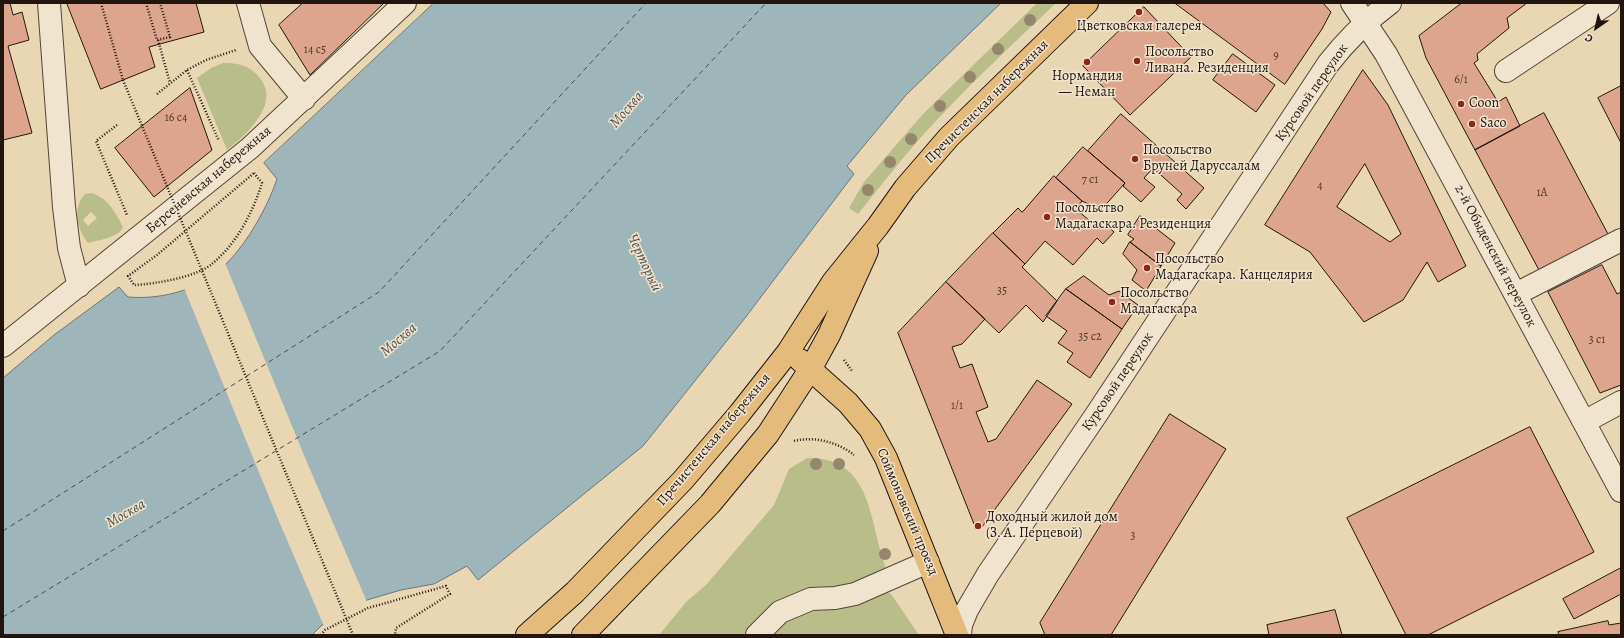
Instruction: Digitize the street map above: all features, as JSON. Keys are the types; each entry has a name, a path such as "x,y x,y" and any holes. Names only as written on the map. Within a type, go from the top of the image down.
{"main road":[{"name":"Пречистенская набережная","path":"528,635 575,592 683,480 740,413 788,352 833,282 878,226 905,188 949,137 1087,3"},
{"name":"Пречистенская набережная","path":"584,635 710,504 768,434 811,368 849,293 878,226"},
{"name":"Соймоновский проезд","path":"788,352 811,368 848,403 870,429 886,458 959,635"}],"street":[{"path":"49,3 64,206 69,248 79,286"},
{"path":"248,3 260,46 304,99"},
{"name":"Берсеневская набережная","path":"3,346 250,148 405,3"},
{"name":"2-й Обыденский переулок","path":"1352,3 1386,54 1621,491"},
{"name":"Курсовой переулок","path":"959,635 967,610 988,574 1096,415 1328,64 1340,49 1390,3"},
{"path":"1506,71 1596,6"},
{"path":"1516,294 1621,240"},
{"path":"1584,422 1621,402"},
{"path":"757,635 780,612 811,599 835,598 855,594 928,562"}],"path":[{"path":"101,3 123,80 353,635"},
{"path":"147,3 157,40 170,37 160,3"},
{"path":"147,3 170,83"},
{"path":"157,94 187,70 206,60 238,49"},
{"path":"187,70 219,142"},
{"path":"117,125 96,141 131,222"},
{"path":"136,271 128,276 134,285 155,284 184,276 212,264 233,242 257,198 262,183 254,173 244,182"},
{"path":"171,198 177,193"},
{"path":"755,451 804,438 830,442 849,451 858,458"},
{"path":"321,635 325,630 368,608 446,586 450,594 396,628 395,635"}],"green space":[{"path":"1037,3 1056,3 949,107 905,156 858,214 849,208 864,182 923,114"},
{"path":"223,63 238,64 247,67 255,73 265,87 266,97 264,108 259,118 243,136 227,150 197,78 211,68"},
{"path":"91,193 97,195 110,206 123,227 121,231 108,238 88,243 81,231 77,212 78,206 85,194","holes":["91,212 97,218 88,226 83,220"]},
{"path":"807,458 829,460 845,468 857,480 865,495 871,513 886,568 871,574 876,587 891,594 919,635 659,635 687,601 706,585 774,505 789,469"}],"water":[{"path":"434,3 1001,3 906,95 847,166 854,174 745,318 643,446 478,580 467,566 434,584 401,590 367,600 322,625 312,635 3,635 3,378 54,335 119,287 128,297 155,297 182,291 206,280 217,272 235,254 250,234 263,212 273,190 277,179 264,163"}],"pier":[{"path":"225,263 306,460 367,602 324,626 278,519 184,288 203,279"}],"building":[{"path":"3,3 10,3 13,15 22,12 29,40 8,46 32,133 3,140"},
{"path":"67,3 196,3 204,32 149,47 155,67 101,89"},
{"path":"303,3 384,3 310,75 279,25"},
{"path":"1175,3 1323,3 1331,12 1322,29 1285,84"},
{"path":"1462,3 1527,3 1507,18 1509,28 1477,54 1478,60 1474,63 1498,102 1506,97 1520,126 1475,150 1426,58 1419,36"},
{"name":"Посольство Ливана. Резиденция","path":"1144,7 1191,57 1130,115 1083,66"},
{"path":"1233,54 1275,85 1256,112 1213,80"},
{"path":"1363,70 1388,105 1466,266 1438,282 1427,262 1403,300 1364,322 1310,252 1265,225","holes":["1365,164 1401,234 1390,242 1337,207"]},
{"path":"1621,86 1621,143 1598,98"},
{"path":"190,88 212,150 154,197 115,148"},
{"path":"1544,113 1609,236 1540,272 1475,150"},
{"name":"Посольство Бруней Даруссалам","path":"1121,114 1204,188 1186,209 1177,200 1182,194 1153,168 1144,178 1155,187 1141,202 1123,186 1125,183 1088,151"},
{"path":"1083,147 1125,183 1101,210 1082,201 1056,178"},
{"name":"Посольство Мадагаскара. Резиденция","path":"1054,176 1082,201 1076,209 1098,228 1103,222 1114,232 1103,244 1097,238 1073,265 1045,241 1025,264 993,233 1018,208 1022,212"},
{"path":"1140,216 1175,243 1161,266 1130,242 1134,239 1128,235"},
{"path":"993,233 1025,264 1022,267 1057,301 1043,322 1026,305 999,333 946,282"},
{"name":"Посольство Мадагаскара. Канцелярия","path":"1130,242 1161,266 1146,291 1132,280 1137,270 1123,254"},
{"path":"1602,265 1617,294 1621,292 1621,385 1600,393 1548,292"},
{"path":"1084,276 1109,295 1119,291 1138,305 1122,329 1066,289"},
{"path":"946,282 985,319 962,344 952,347 960,368 972,364 988,407 976,412 988,442 996,439 1037,380 1072,404 982,527 974,524 898,333"},
{"path":"1066,289 1122,329 1090,378 1067,362 1073,353 1058,343 1067,331 1046,316"},
{"path":"1170,414 1226,449 1111,635 1045,635 1040,623"},
{"path":"1530,427 1594,552 1428,635 1406,635 1347,518"},
{"path":"1621,568 1621,594 1574,619 1563,599"},
{"path":"1335,610 1342,635 1269,635 1267,625"},
{"path":"1608,621 1609,625 1621,623 1621,635 1559,635 1558,632"}],"ferry route":[{"path":"3,531 379,292 646,3"},
{"path":"3,617 440,351 766,3"}],"place":[{"name":"Цветковская галерея","path":"1139,12"},
{"name":"Посольство Ливана. Резиденция","path":"1137,61"},
{"name":"Нормандия — Неман","path":"1087,62"},
{"name":"Coon","path":"1461,104"},
{"name":"Saco","path":"1472,124"},
{"name":"Посольство Бруней Даруссалам","path":"1135,159"},
{"name":"Посольство Мадагаскара. Резиденция","path":"1047,217"},
{"name":"Посольство Мадагаскара. Канцелярия","path":"1147,268"},
{"name":"Посольство Мадагаскара","path":"1112,302"},
{"name":"Доходный жилой дом (З. А. Перцевой)","path":"978,526"}],"water label":[{"name":"Москва","path":"627,110"},
{"name":"Черторый","path":"644,263"},
{"name":"Москва","path":"399,340"},
{"name":"Москва","path":"126,514"}]}
